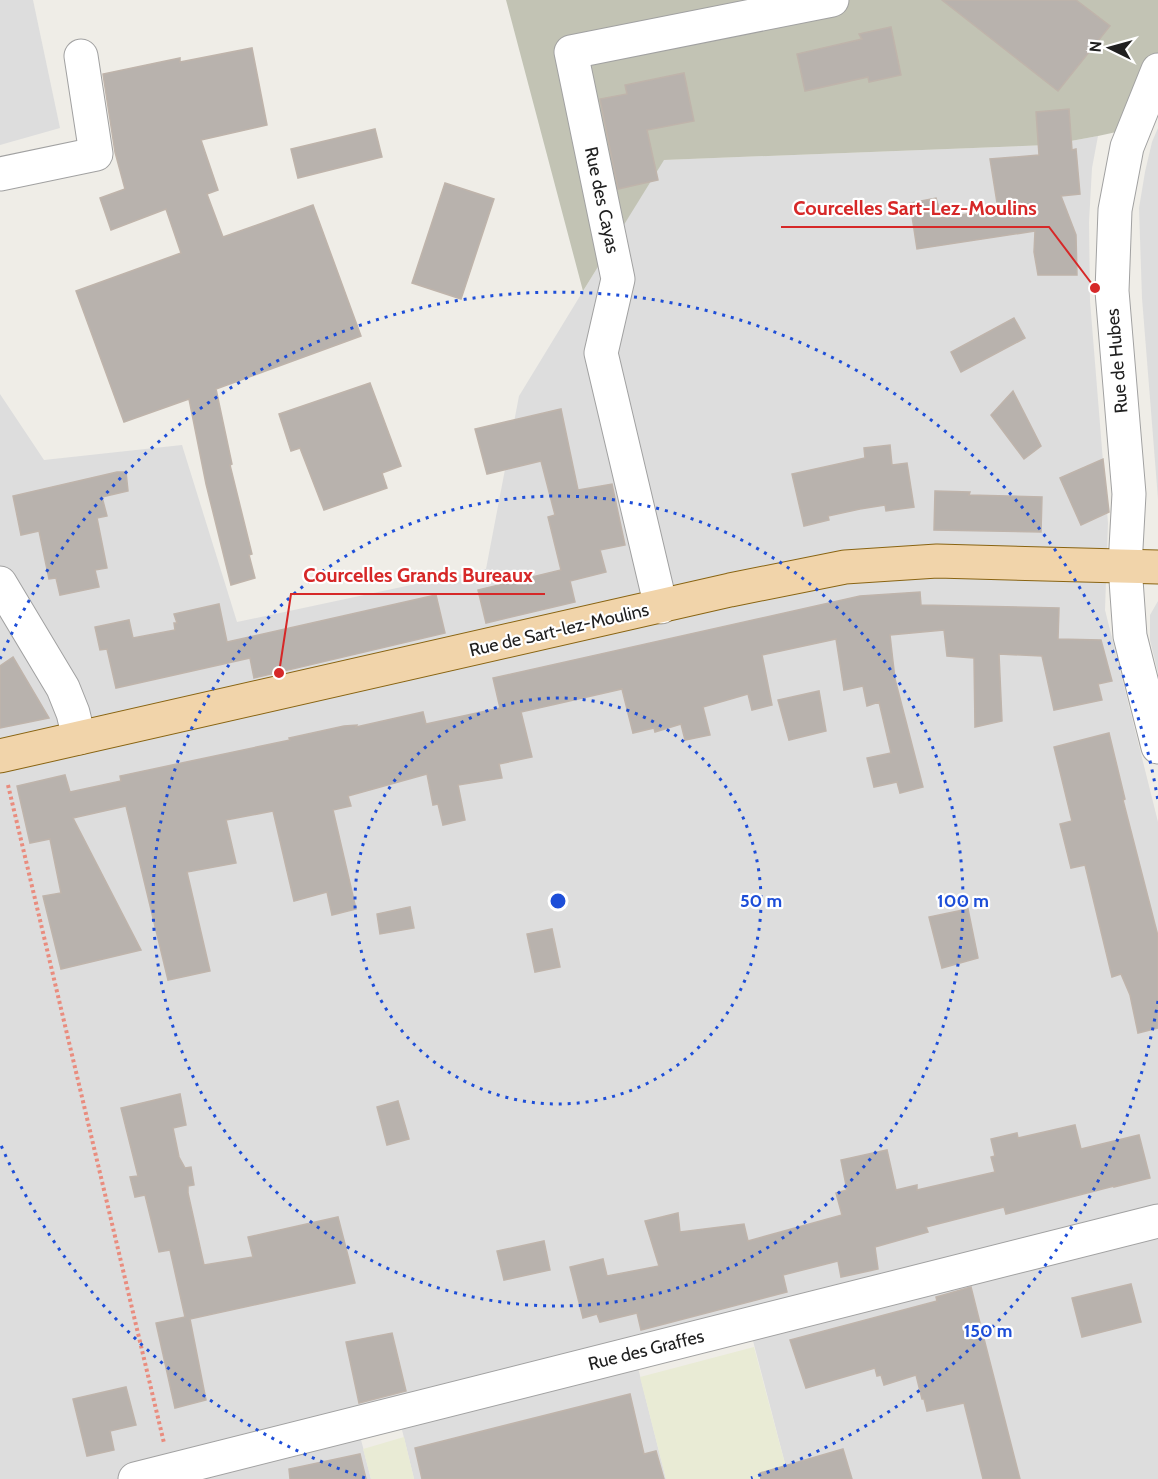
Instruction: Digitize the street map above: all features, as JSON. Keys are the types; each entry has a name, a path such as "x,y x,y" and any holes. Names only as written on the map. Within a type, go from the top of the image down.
{"main road":[{"name":"Rue de Sart-lez-Moulins","path":"1,755 845,567 969,560 1158,567"}],"street":[{"name":"Rue des Cayas","path":"661,607 601,352 618,279 572,52 700,12 832,0"},
{"path":"0,174 96,154 81,56"},
{"name":"Rue de Hubes","path":"1154,80 1127,147 1114,210 1112,291 1129,494 1125,566 1130,636 1158,747"},
{"path":"0,583 63,688 73,713 79,738"},
{"name":"Rue des Graffes","path":"135,1479 1158,1221"}],"path":[{"path":"1,755 170,1470"}],"shaded area":[{"path":"0,0 33,0 60,128 0,145"},
{"path":"506,0 1158,0 1158,67 1121,131 1098,136 1049,145 664,160 583,291"},
{"path":"1158,128 1158,499 1142,298 1139,208 1152,142"},
{"path":"1098,136 1092,168 1089,222 1090,301 1108,523 1105,610 1158,822 1158,1479 789,1479 745,1310 631,1340 666,1479 414,1479 395,1401 354,1412 371,1479 0,1479 0,394 44,460 182,445 237,622 486,569 519,396 663,160 1049,145"},
{"path":"1158,601 1158,673 1150,640 1150,615"},
{"path":"754,1347 789,1479 666,1479 640,1377"},
{"path":"404,1437 414,1479 371,1479 363,1449"}],"building":[{"path":"942,0 1076,0 1110,26 1058,91"},
{"path":"891,27 901,75 869,82 868,77 805,91 797,54 862,39 859,34"},
{"path":"252,48 267,125 201,140 218,190 207,194 223,237 313,205 361,336 216,389 232,464 230,465 252,554 249,555 255,578 231,585 206,484 189,399 124,422 76,291 181,253 166,209 111,230 100,198 125,189 115,152 103,74 180,58 180,62"},
{"path":"684,73 694,121 647,130 658,180 618,189 600,99 627,94 625,85"},
{"path":"1069,109 1072,150 1076,149 1080,194 1061,196 1076,235 1077,275 1038,275 1034,252 1035,231 917,249 910,203 936,198 942,218 998,209 990,159 1039,155 1036,112"},
{"path":"375,129 382,157 298,178 291,149"},
{"path":"445,183 494,199 461,299 412,283"},
{"path":"1014,318 1025,338 961,372 951,352"},
{"path":"370,383 401,466 382,473 387,488 324,510 300,448 291,451 279,414"},
{"path":"1013,391 1041,446 1024,459 991,415"},
{"path":"561,409 578,490 612,484 625,545 600,550 606,572 570,581 575,602 486,623 478,590 561,570 548,517 555,515 541,461 487,474 475,429"},
{"path":"890,445 892,465 907,463 914,507 886,511 885,505 860,509 828,516 829,520 804,526 792,474 865,458 864,448"},
{"path":"1103,459 1109,512 1081,525 1060,478"},
{"path":"117,472 126,472 128,491 102,497 107,516 97,518 107,568 95,570 99,587 60,595 56,578 49,579 39,531 21,535 13,496"},
{"path":"935,491 970,492 969,495 1042,497 1041,532 934,530"},
{"path":"920,592 921,605 1059,608 1058,639 1101,640 1112,681 1098,684 1102,700 1054,710 1042,656 999,654 1002,721 975,727 974,658 947,656 944,630 890,635 895,679 923,787 900,793 897,782 874,787 867,758 891,753 879,702 867,706 863,686 844,690 836,639 762,655 772,705 752,710 748,694 703,707 710,735 685,740 681,724 655,732 654,728 633,733 622,689 521,712 532,757 499,764 502,778 458,785 465,820 443,825 438,804 433,805 427,774 348,796 351,806 333,810 356,909 332,915 327,892 294,901 273,811 226,820 236,863 187,872 210,971 168,980 126,806 73,818 141,950 61,969 43,896 61,893 50,839 30,843 17,786 65,775 70,792 121,781 120,776 290,740 289,738 344,726 357,725 356,727 423,712 426,724 500,708 493,678 860,596"},
{"path":"436,595 445,633 254,678 250,658 116,688 107,649 100,650 95,627 129,620 133,638 175,630 174,623 177,623 174,614 219,604 227,642"},
{"path":"13,657 49,718 0,728 0,666"},
{"path":"819,691 826,731 789,740 778,700"},
{"path":"1109,733 1125,799 1123,800 1158,936 1158,1028 1138,1033 1130,995 1121,974 1112,977 1085,865 1071,868 1060,824 1072,821 1054,747"},
{"path":"410,907 414,928 380,934 377,914"},
{"path":"968,909 978,958 942,968 929,917"},
{"path":"552,929 560,967 535,972 527,934"},
{"path":"180,1094 186,1125 173,1128 179,1157 185,1168 191,1167 194,1185 188,1186 188,1193 204,1265 253,1257 248,1237 338,1217 355,1283 190,1319 206,1400 175,1408 156,1323 185,1317 170,1250 159,1252 145,1195 135,1197 130,1177 138,1176 121,1108"},
{"path":"398,1101 409,1139 387,1145 377,1107"},
{"path":"1075,1125 1081,1149 1139,1135 1150,1178 1006,1214 1004,1207 926,1227 928,1232 875,1247 878,1269 841,1277 838,1261 783,1275 787,1292 641,1330 637,1313 600,1322 597,1314 583,1318 570,1267 603,1259 607,1276 659,1266 645,1221 678,1213 680,1232 744,1224 748,1241 842,1215 836,1193 847,1190 841,1160 887,1150 896,1190 917,1185 917,1190 995,1172 991,1157 995,1156 991,1139 1017,1133 1018,1138"},
{"path":"544,1241 550,1270 504,1280 497,1251"},
{"path":"1131,1284 1141,1322 1082,1337 1072,1298"},
{"path":"971,1287 1020,1479 983,1479 964,1403 927,1411 916,1375 884,1385 881,1375 877,1376 875,1368 806,1388 790,1340 937,1301 936,1297"},
{"path":"392,1333 406,1391 359,1403 346,1342"},
{"path":"126,1387 136,1425 110,1431 114,1450 87,1456 73,1399"},
{"path":"630,1394 644,1454 656,1451 664,1479 422,1479 415,1448"},
{"path":"843,1449 852,1479 761,1479 760,1473"},
{"path":"360,1454 366,1479 290,1479 289,1469"}],"place":[{"name":"Courcelles Sart-Lez-Moulins","path":"1095,288"},
{"name":"Courcelles Grands Bureaux","path":"279,673"}]}
